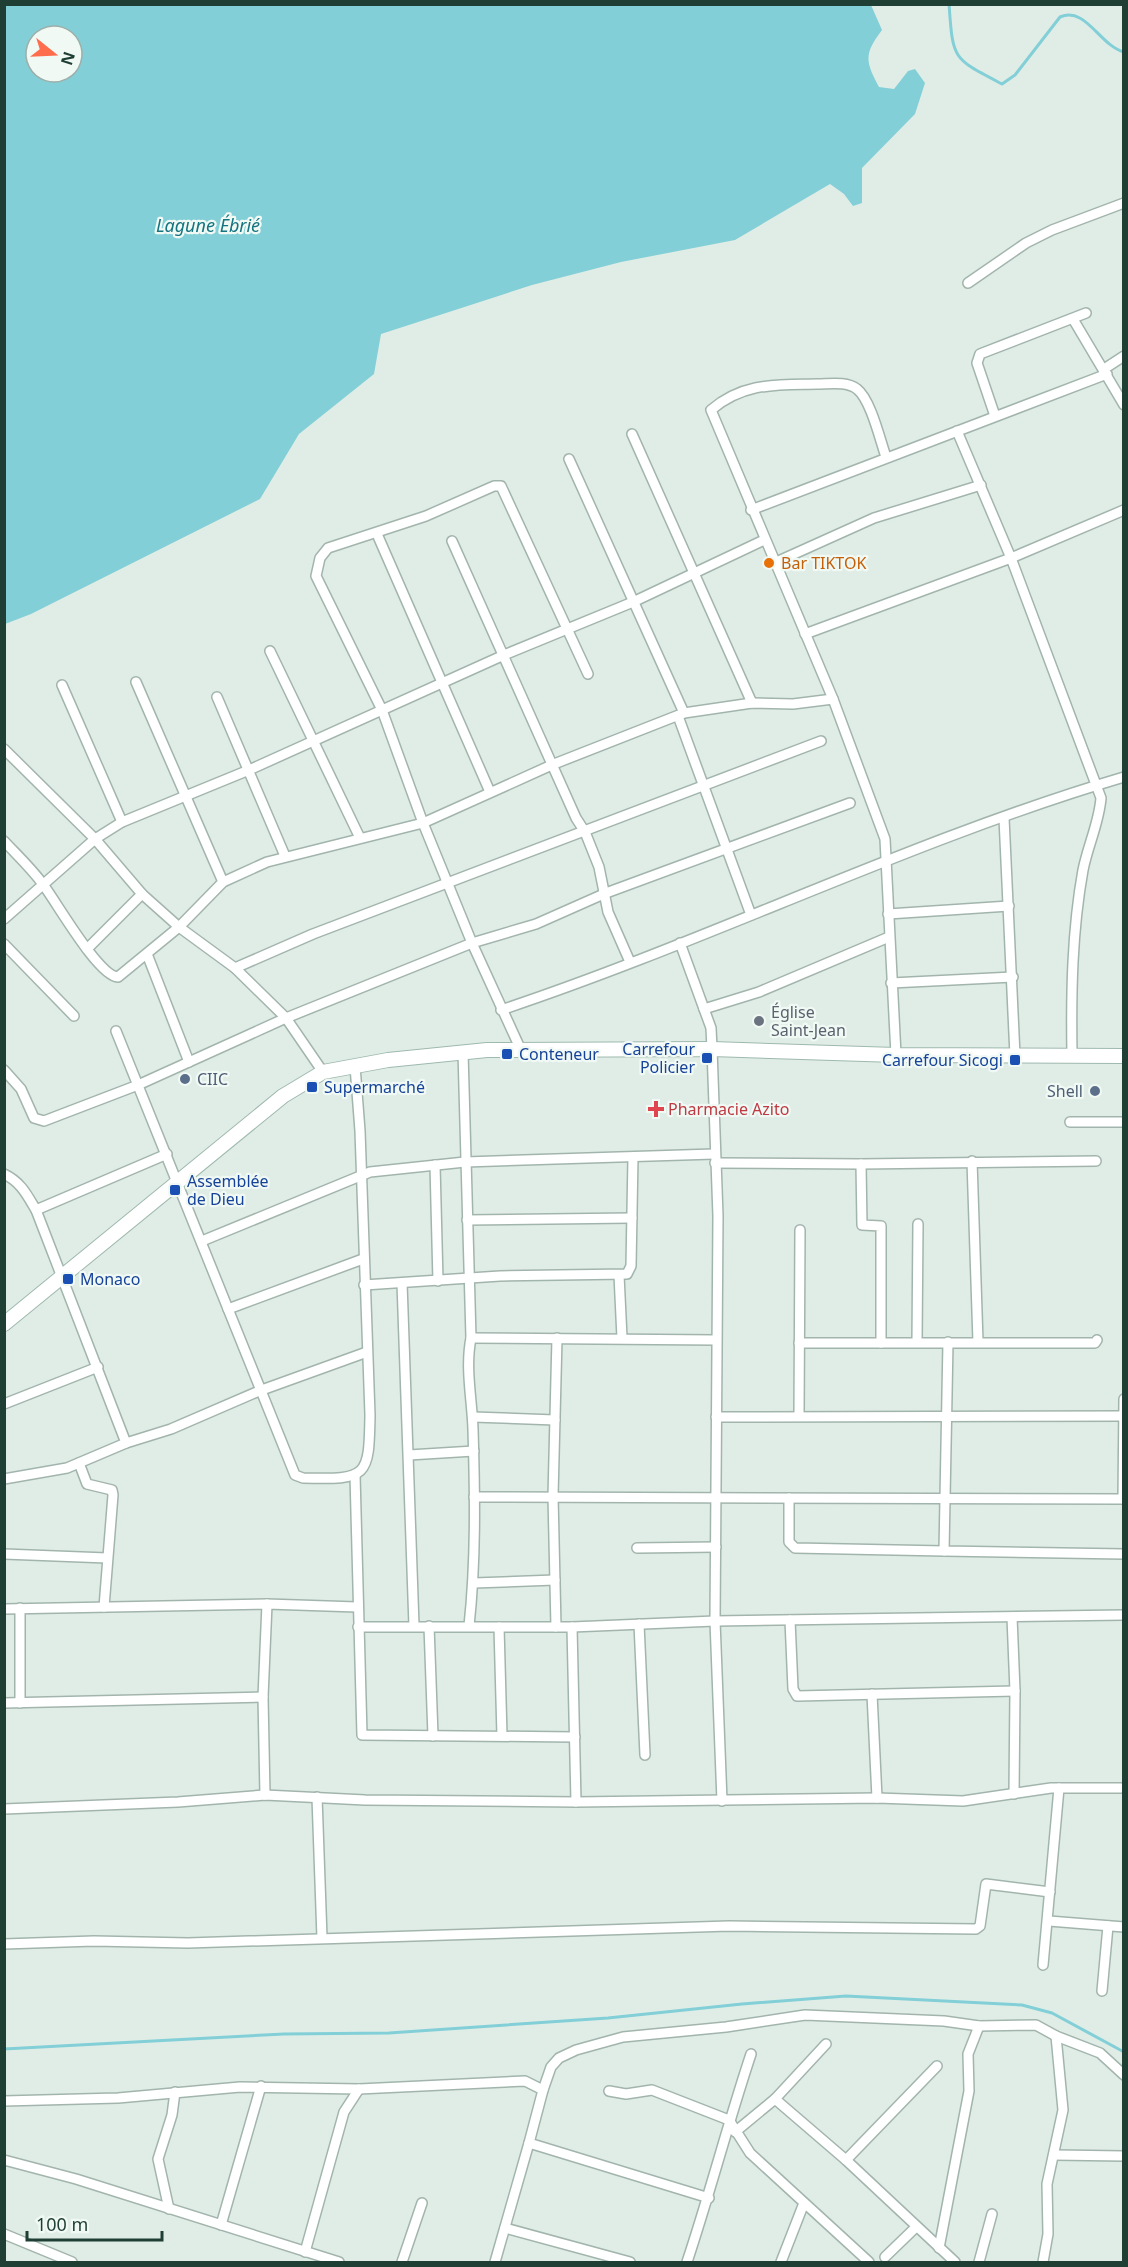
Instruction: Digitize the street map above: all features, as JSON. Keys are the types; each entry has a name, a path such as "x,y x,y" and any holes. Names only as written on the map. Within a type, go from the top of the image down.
{"street":[{"path":"968,283 1026,243 1052,230 1124,203"},
{"path":"995,416 977,363 980,354 1086,313"},
{"path":"1073,319 1124,405"},
{"path":"751,510 1106,372 1124,356"},
{"path":"886,457 866,402 854,387 844,384 765,385 740,393 711,410 711,415 751,510 833,699 882,827 896,1054"},
{"path":"957,431 1011,558 1101,798 1099,815 1083,871 1071,973 1072,1055"},
{"path":"632,434 752,703"},
{"path":"569,459 681,715 704,788 751,915"},
{"path":"774,563 874,518 981,485"},
{"path":"520,1048 501,1010 448,885 382,710 316,576 320,558 328,548 377,534 494,486 501,486 588,674"},
{"path":"805,634 1011,558 1124,510"},
{"path":"377,534 490,792"},
{"path":"4,919 42,883 95,839 122,822 187,797 504,655 633,602 764,540"},
{"path":"452,542 554,764 576,818 585,832 606,893 608,912 630,962"},
{"path":"270,651 360,838"},
{"path":"136,682 223,882"},
{"path":"62,685 122,822"},
{"path":"217,697 285,856"},
{"path":"4,841 42,883 87,949 114,977 147,954 179,927 223,882 285,856 320,850 423,823 554,764 681,715 752,703 793,704 833,699"},
{"path":"236,968 313,934 704,788 821,741"},
{"path":"4,749 95,839 142,894 179,927 236,968 286,1018 323,1072"},
{"path":"501,1010 581,984 630,962 885,861 1124,777"},
{"path":"4,1070 21,1089 31,1113 39,1121 138,1085 286,1018 472,943 536,924 606,893 850,803"},
{"path":"1004,818 1015,1056"},
{"path":"87,949 142,894"},
{"path":"888,914 1009,906"},
{"path":"704,1009 759,992 889,937"},
{"path":"680,943 711,1028 717,1216 715,1621 722,1801"},
{"path":"4,944 74,1016"},
{"path":"147,954 189,1062"},
{"path":"891,983 1013,977"},
{"path":"116,1031 202,1241 259,1391 295,1475 312,1478 355,1475 363,1471 369,1446 360,1131 355,1066"},
{"path":"4,1324 283,1096 323,1072 463,1052 520,1048 1124,1056"},
{"path":"463,1052 471,1338 468,1359 474,1450 474,1583 470,1626"},
{"path":"1070,1122 1124,1122"},
{"path":"36,1210 166,1154"},
{"path":"364,1285 627,1274 631,1266 633,1157"},
{"path":"202,1241 360,1175 465,1162 633,1157 861,1164 1096,1161"},
{"path":"972,1161 978,1342"},
{"path":"861,1164 862,1225 881,1226 881,1343"},
{"path":"435,1165 438,1281"},
{"path":"4,1174 15,1179 36,1210 126,1443"},
{"path":"467,1221 632,1218"},
{"path":"917,1342 918,1224"},
{"path":"799,1416 800,1230"},
{"path":"228,1309 363,1259"},
{"path":"619,1275 622,1338"},
{"path":"402,1283 414,1626"},
{"path":"471,1338 716,1340"},
{"path":"556,1626 553,1496 557,1338"},
{"path":"799,1343 1095,1343 1097,1340"},
{"path":"944,1551 948,1342"},
{"path":"4,1479 38,1475 79,1463 126,1443 171,1429 259,1391 367,1352"},
{"path":"4,1404 98,1368"},
{"path":"474,1497 1123,1499 1124,1399"},
{"path":"716,1417 947,1419 1123,1416"},
{"path":"473,1417 555,1420"},
{"path":"409,1455 474,1450"},
{"path":"79,1463 87,1484 112,1490 104,1607"},
{"path":"355,1475 362,1735 575,1737"},
{"path":"789,1498 789,1542 795,1548 1124,1554"},
{"path":"638,1548 716,1547"},
{"path":"4,1554 107,1558"},
{"path":"474,1583 555,1580"},
{"path":"4,1609 267,1604 357,1607"},
{"path":"265,1795 263,1697 267,1604"},
{"path":"20,1608 20,1703"},
{"path":"358,1627 572,1626 715,1621 1124,1615"},
{"path":"1012,1617 1015,1691 1014,1794"},
{"path":"790,1620 793,1689 797,1696 1015,1691"},
{"path":"639,1624 645,1755"},
{"path":"429,1626 433,1736"},
{"path":"572,1626 576,1802"},
{"path":"499,1627 502,1736"},
{"path":"872,1694 878,1798"},
{"path":"4,1703 263,1697"},
{"path":"1043,1965 1059,1788"},
{"path":"4,1809 178,1802 265,1795 365,1800 576,1802 878,1798 963,1801 1059,1788 1124,1788"},
{"path":"317,1797 322,1938"},
{"path":"4,1944 86,1941 188,1943 729,1926 976,1929 980,1926 986,1884 1050,1892"},
{"path":"1048,1921 1124,1927"},
{"path":"1102,1991 1108,1926"},
{"path":"495,2262 551,2067 559,2058 623,2037 726,2027 805,2015 944,2021 979,2026 1036,2025 1056,2036 1100,2053 1124,2075"},
{"path":"939,2248 969,2091 968,2054 979,2026"},
{"path":"1043,2262 1048,2234 1047,2184 1062,2110 1056,2036"},
{"path":"735,2132 775,2099 826,2044"},
{"path":"687,2262 709,2198 729,2120 752,2054"},
{"path":"846,2160 937,2067"},
{"path":"4,2101 118,2098 261,2086 359,2089 525,2081 543,2090"},
{"path":"222,2225 261,2086"},
{"path":"305,2252 340,2123 348,2104 359,2089"},
{"path":"609,2091 626,2094 652,2090 729,2120 750,2153 869,2262"},
{"path":"170,2209 158,2159 172,2115 175,2092"},
{"path":"775,2099 846,2160 915,2228 955,2262"},
{"path":"529,2143 709,2198"},
{"path":"1054,2155 1124,2156"},
{"path":"4,2160 76,2179 339,2262"},
{"path":"402,2262 422,2203"},
{"path":"781,2262 804,2203"},
{"path":"978,2262 992,2214"},
{"path":"505,2228 630,2262"},
{"path":"885,2257 915,2228"},
{"path":"4,2234 72,2262"},
{"path":"590,2262 593,2252"}],"water":[{"name":"Lagune Ébrié","path":"4,5 871,5 882,30 872,45 868,58 879,87 894,89 908,71 915,69 925,83 915,114 862,168 862,203 853,206 844,194 830,184 735,240 621,262 532,285 381,334 374,374 299,434 260,499 31,614 5,624"}],"waterway":[{"path":"949,4 952,36 958,55 973,68 1002,84 1015,75 1060,17 1069,15 1085,21 1107,42 1124,52"},
{"path":"4,2049 284,2034 389,2033 608,2018 846,1996 1022,2005 1052,2013 1124,2052"}],"place":[{"name":"Bar TIKTOK","path":"769,563"},
{"name":"Église Saint-Jean","path":"759,1021"},
{"name":"Conteneur","path":"507,1054"},
{"name":"Carrefour Policier","path":"707,1058"},
{"name":"Carrefour Sicogi","path":"1015,1060"},
{"name":"CIIC","path":"185,1079"},
{"name":"Supermarché","path":"312,1087"},
{"name":"Shell","path":"1095,1091"},
{"name":"Pharmacie Azito","path":"656,1109"},
{"name":"Assemblée de Dieu","path":"175,1190"},
{"name":"Monaco","path":"68,1279"}]}
